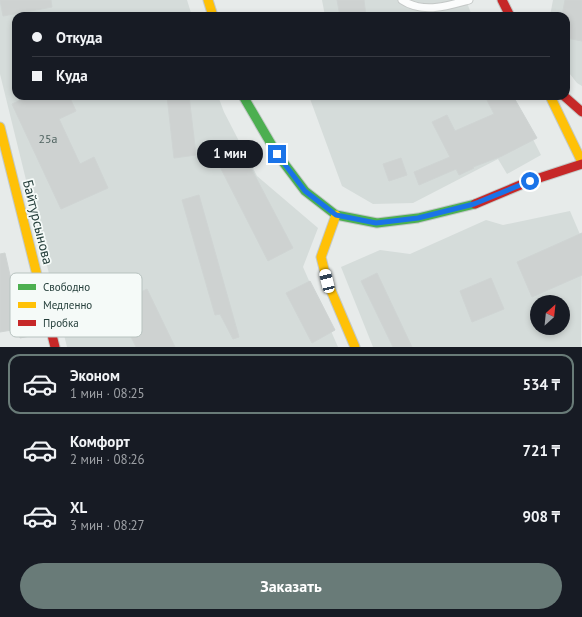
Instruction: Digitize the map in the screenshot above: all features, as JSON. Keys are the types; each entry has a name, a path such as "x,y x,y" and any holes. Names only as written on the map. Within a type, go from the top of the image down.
{"street":[{"path":"208,0 212,12"},
{"path":"502,0 508,12"},
{"path":"245,100 277,154 305,191 336,215 376,223 418,218 474,204 530,181 582,163 552,100"},
{"path":"568,100 582,112"},
{"name":"Байтурсынова","path":"0,127 36,273"},
{"path":"336,215 322,257 327,281 355,347"},
{"name":"Байтурсынова","path":"52,337 55,347"}],"lane":[{"path":"402,0 410,5 436,8 469,0"}],"shaded area":[{"path":"0,0 187,0 191,12 12,12 12,100 220,100 224,112 257,176 318,228 303,267 338,347 67,347 65,337 142,337 142,273 49,273 0,74"},
{"path":"322,0 466,0 470,12 324,12"},
{"path":"553,0 582,0 582,86 577,83 570,74 570,12 551,12"},
{"path":"310,100 513,100 541,155 507,174 498,159 413,203 373,204 342,186"},
{"path":"570,211 582,239 581,347 373,347 341,267 380,250 410,254 486,220 503,225"}],"building":[{"path":"0,0 51,0 52,7 25,12 12,12 12,14 3,16"},
{"path":"337,0 364,0 366,12 339,12"},
{"path":"565,0 582,0 582,41 570,39 570,12 563,12"},
{"path":"21,100 71,100 76,111 59,119 80,164 94,157 108,188 61,209 12,104"},
{"path":"167,100 189,100 196,155 174,158"},
{"path":"487,100 515,100 537,138 502,156 473,167 474,168 459,175 456,169 419,185 414,172 450,157 432,122 447,115 455,131 494,114"},
{"path":"241,149 293,248 268,261 217,161"},
{"path":"401,158 407,175 389,181 383,164"},
{"path":"199,195 239,337 233,339 220,314 215,315 182,200"},
{"path":"582,233 582,275 537,295 531,295 517,262"},
{"path":"5,253 10,275 10,330 0,332 0,254"},
{"path":"377,273 412,347 393,347 361,281"},
{"path":"491,278 504,309 472,322 460,291"},
{"path":"310,281 335,330 312,343 286,293"},
{"path":"147,289 175,347 136,347 131,337 142,337 142,292"}],"traffic: fast":[{"path":"245,100 277,154 305,191 336,215 377,223 418,218 475,204"}],"traffic: slow":[{"path":"208,0 212,12"},
{"path":"552,100 582,162"},
{"path":"0,127 36,273"},
{"path":"336,215 321,257 327,281 355,347"}],"traffic: jam":[{"path":"502,0 508,12"},
{"path":"568,100 582,112"},
{"path":"475,204 530,181 582,164"},
{"path":"52,337 55,347"}],"route":[{"path":"277,154 305,191 336,215 376,223 418,218 474,204 530,181"}]}
